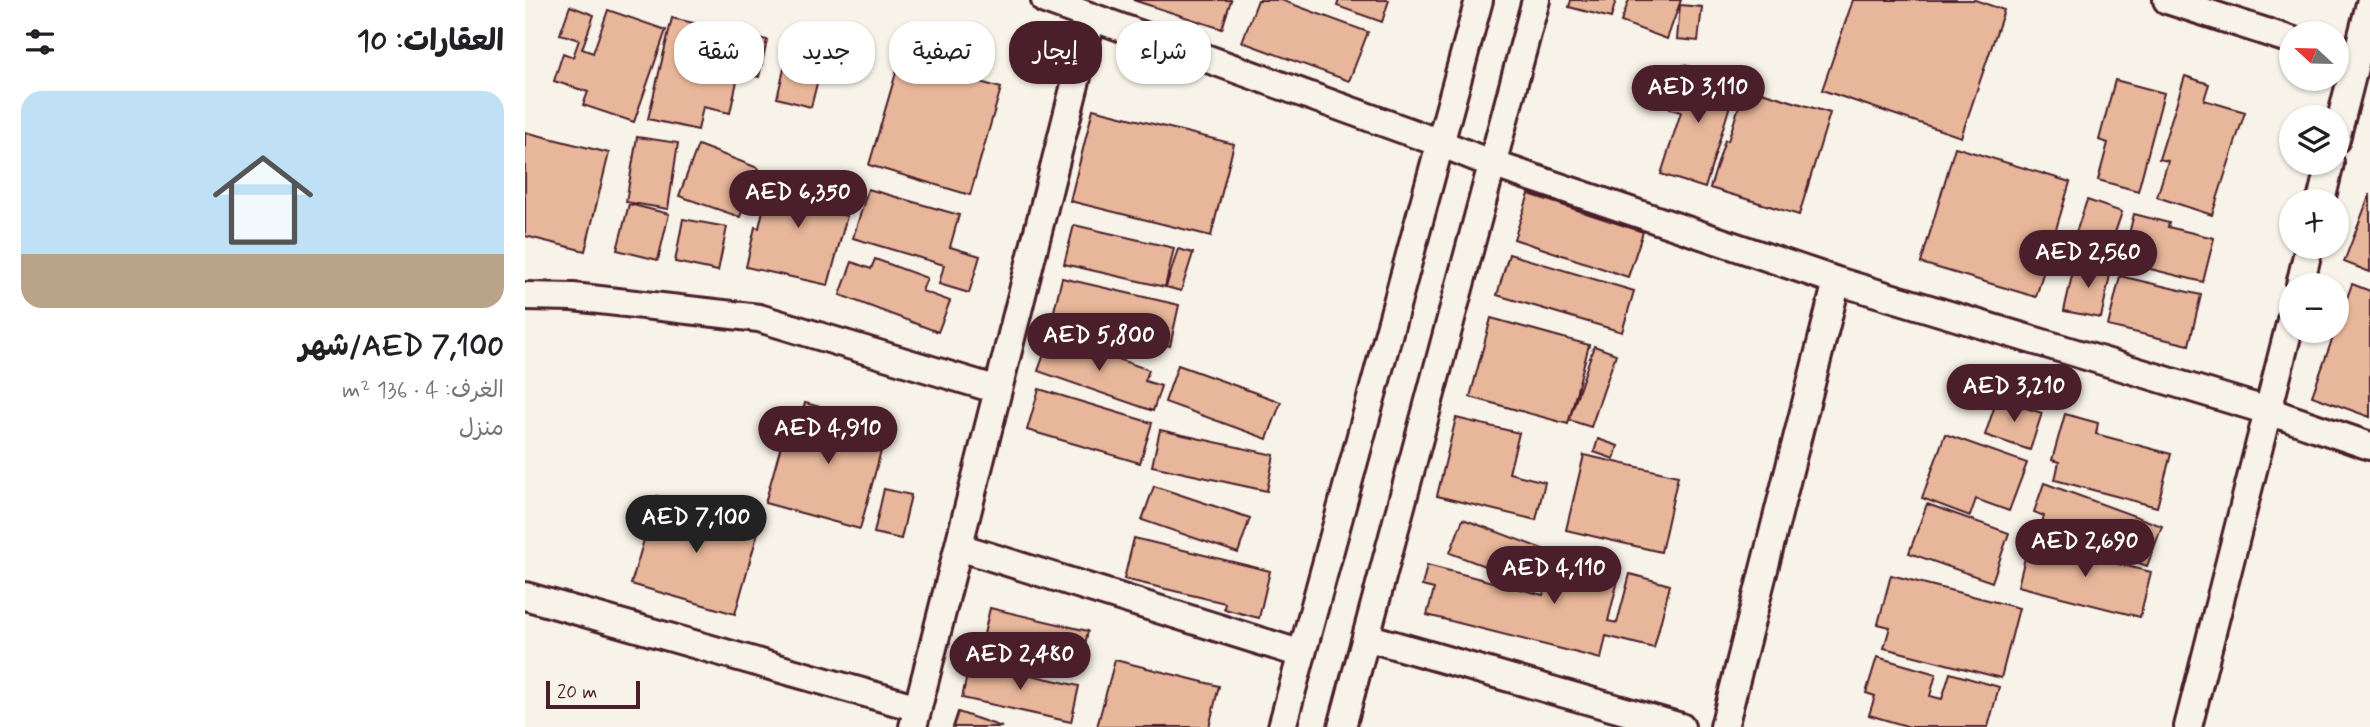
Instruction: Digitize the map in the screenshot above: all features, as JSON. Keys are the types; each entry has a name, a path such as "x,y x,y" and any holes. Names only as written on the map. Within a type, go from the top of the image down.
{"street":[{"path":"1045,0 1492,164 1837,281 2268,411 2370,446"},
{"path":"1282,727 1479,0"},
{"path":"1342,727 1536,0"},
{"path":"2167,0 2279,36"},
{"path":"2344,105 2370,1"},
{"path":"525,596 915,718 1092,17"},
{"path":"1724,727 1837,281"},
{"path":"525,296 573,297 759,318 998,390"},
{"path":"2188,727 2285,343"},
{"path":"959,547 1302,654"},
{"path":"1366,637 1681,727"}],"building":[{"path":"1133,0 1231,0 1222,29 1211,25 1211,21 1197,21"},
{"path":"1258,0 1281,0 1368,32 1349,81 1242,42"},
{"path":"1339,0 1389,0 1382,22 1337,6"},
{"path":"1571,0 1616,0 1611,18 1569,7"},
{"path":"1629,0 1681,0 1667,39 1621,22"},
{"path":"1853,0 1975,0 2004,10 1961,137 1822,90"},
{"path":"1680,5 1702,7 1698,41 1677,39"},
{"path":"570,6 594,15 582,49 593,53 608,10 666,30 634,122 583,105 588,92 554,81 563,53 573,57 579,40 560,34"},
{"path":"672,18 685,21 674,21 674,84 736,84 730,113 703,107 698,130 648,119"},
{"path":"1684,65 1737,82 1705,188 1661,174 1681,112 1670,109"},
{"path":"2185,76 2209,84 2204,100 2245,112 2212,215 2157,197 2168,161 2159,159"},
{"path":"2115,80 2164,93 2138,191 2098,180 2108,143 2099,140"},
{"path":"780,84 817,84 811,107 777,98"},
{"path":"893,84 987,84 1001,88 970,195 869,165"},
{"path":"1745,87 1830,113 1799,215 1710,188"},
{"path":"1093,109 1234,144 1211,236 1070,201"},
{"path":"525,132 609,153 585,251 525,236"},
{"path":"637,137 678,143 668,209 626,202"},
{"path":"698,145 758,168 740,217 679,196"},
{"path":"1955,147 2070,182 2036,297 1921,263"},
{"path":"772,170 852,188 849,199 819,192 815,208 847,216 828,285 746,267 755,227 759,228"},
{"path":"868,189 959,215 950,247 980,256 969,293 939,284 944,265 853,238"},
{"path":"1529,194 1643,232 1628,277 1514,239"},
{"path":"2370,194 2370,272 2344,262 2349,259 2349,249"},
{"path":"2087,200 2122,212 2104,265 2069,253"},
{"path":"629,204 669,214 658,260 617,250"},
{"path":"2134,214 2169,223 2168,227 2214,238 2203,282 2122,262"},
{"path":"683,219 727,227 718,271 675,262"},
{"path":"1074,225 1174,248 1165,287 1064,264"},
{"path":"1178,249 1193,253 1181,291 1166,287"},
{"path":"1509,254 1634,291 1622,332 1497,295"},
{"path":"875,259 927,278 922,291 950,301 938,332 840,295 852,262 871,269"},
{"path":"2075,262 2111,270 2101,318 2064,311"},
{"path":"2120,276 2201,295 2189,345 2108,326"},
{"path":"1062,278 1179,305 1170,346 1052,319"},
{"path":"2352,284 2370,291 2370,417 2312,396 2331,343 2349,343 2349,292"},
{"path":"1491,318 1589,345 1568,424 1470,397"},
{"path":"1051,335 1149,370 1145,381 1161,386 1153,411 1038,371"},
{"path":"1594,346 1616,354 1591,427 1569,420"},
{"path":"1178,365 1281,402 1267,439 1165,402"},
{"path":"1039,389 1152,423 1140,463 1027,430"},
{"path":"1997,399 2042,413 2030,450 1985,435"},
{"path":"805,403 888,425 860,529 765,503 787,424 798,427"},
{"path":"2065,414 2098,423 2096,434 2171,454 2157,507 2055,480 2059,462 2052,460"},
{"path":"1456,418 1519,433 1509,473 1545,482 1536,520 1437,496"},
{"path":"1160,430 1274,455 1267,491 1152,466"},
{"path":"1945,434 2027,463 2009,511 1976,499 1970,516 1922,498"},
{"path":"1598,439 1618,446 1614,459 1594,452"},
{"path":"1584,455 1678,476 1661,552 1566,530"},
{"path":"2044,483 2162,526 2147,566 2040,528 2044,516 2034,512"},
{"path":"1154,486 1250,518 1238,553 1142,520"},
{"path":"884,489 911,495 901,539 874,533"},
{"path":"657,496 760,525 735,614 631,584"},
{"path":"1927,504 2009,533 1992,582 1909,553"},
{"path":"1463,519 1548,551 1535,585 1450,553"},
{"path":"1134,538 1270,571 1259,618 1224,609 1225,603 1124,579"},
{"path":"2029,542 2151,572 2140,617 2018,586"},
{"path":"1554,551 1621,568 1608,621 1617,623 1630,574 1670,585 1654,648 1606,636 1601,659 1427,615 1434,589 1422,586 1427,565 1543,595"},
{"path":"1891,575 2019,608 2001,678 1884,648 1890,627 1878,624"},
{"path":"990,608 1088,631 1080,667 982,643"},
{"path":"1877,657 1936,674 1930,696 1942,699 1950,673 1999,687 1988,727 1910,727 1869,715 1875,696 1866,693"},
{"path":"1115,660 1219,686 1209,727 1097,727"},
{"path":"970,661 1079,686 1071,722 962,698"},
{"path":"958,712 1002,727 953,727"}]}
